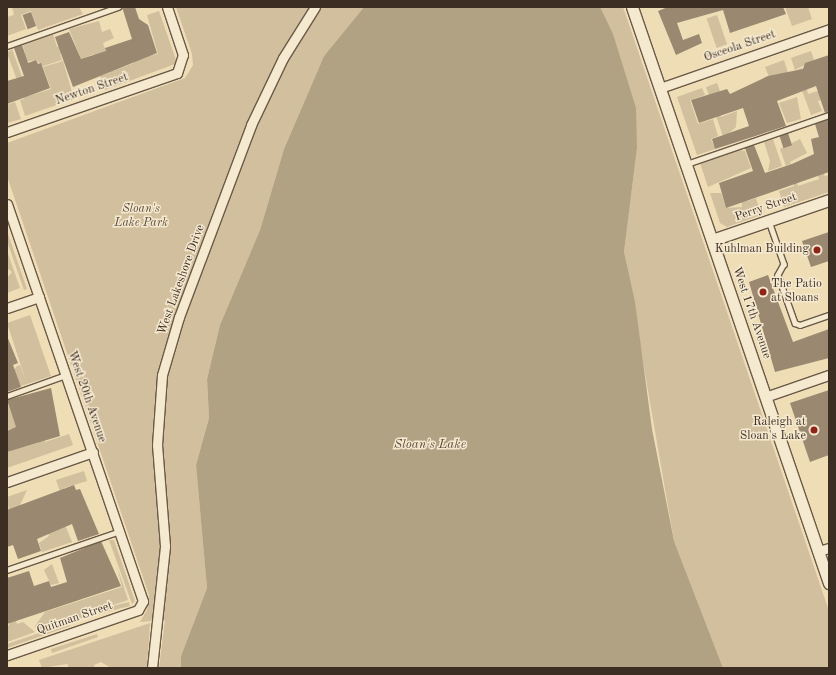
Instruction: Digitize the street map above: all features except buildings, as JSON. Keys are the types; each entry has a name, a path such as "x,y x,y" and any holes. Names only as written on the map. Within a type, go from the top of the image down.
{"street":[{"name":"Newton Street","path":"7,132 172,75 182,67 184,55 167,7"},
{"name":"West Lakeshore Drive","path":"152,668 163,582 165,546 157,445 162,375 179,317 251,125 283,58 314,7"},
{"name":"West 17th Avenue","path":"634,7 660,88 829,583"},
{"name":"Osceola Street","path":"660,88 829,29"},
{"name":"Perry Street","path":"712,240 829,200"},
{"name":"West 20th Avenue","path":"7,204 10,220 40,297 143,598"},
{"path":"7,308 40,297"},
{"path":"765,397 829,375"},
{"path":"7,482 93,452"},
{"path":"818,551 829,548"},
{"name":"Quitman Street","path":"7,655 138,610 143,598"}],"lane":[{"path":"7,46 118,7"},
{"path":"686,164 829,115"},
{"path":"769,221 784,264 778,275 795,323 800,325 829,315"},
{"path":"7,396 66,375"},
{"path":"7,570 120,531"}],"green space":[{"path":"12,7 79,7 83,14 38,30 31,11 21,15 26,29 7,36 7,17 14,15"},
{"name":"Sloan's Lake Park","path":"176,7 364,7 324,56 284,149 260,230 220,325 207,379 209,418 196,465 207,588 181,656 181,668 159,668 165,620 140,622 147,610 149,595 7,176 7,143 185,78 193,65 192,54"},
{"path":"600,7 623,7 829,611 829,668 723,668 674,541 624,252 637,148"},
{"path":"785,7 808,7 812,19 792,26"},
{"path":"159,11 176,60 175,64 105,90 100,76 111,72 106,56 96,59 94,54 81,59 69,29 99,21 102,32 110,29 114,38 103,43 113,71 134,63 133,58 158,54 147,15"},
{"path":"717,15 727,44 717,48 707,19"},
{"path":"53,34 57,47 72,42 75,49 60,54 62,60 43,66 36,60 19,63 17,56 25,53 23,45"},
{"path":"738,46 739,51 705,58 704,53"},
{"path":"12,49 29,96 51,89 43,67 63,61 74,99 25,116 20,100 24,99 7,53"},
{"path":"811,51 814,60 795,70 791,58"},
{"path":"784,60 788,73 777,75 772,84 765,67"},
{"path":"802,68 808,94 821,90 822,100 818,101 822,111 811,115 795,71"},
{"path":"717,83 720,91 714,97 721,117 737,111 736,127 726,136 726,145 706,87"},
{"path":"702,88 705,95 690,100 698,124 713,119 718,136 711,139 715,149 697,155 677,97"},
{"path":"797,97 801,119 787,123 779,103"},
{"path":"15,102 21,119 7,123 7,105"},
{"path":"773,139 782,166 768,171 770,161 764,142"},
{"path":"800,139 807,153 790,162 798,186 819,179 812,158 825,176 829,175 829,192 784,207 779,191 794,186 790,164 786,166 780,149"},
{"path":"739,150 745,151 751,168 708,187 700,163"},
{"path":"739,175 748,201 756,198 761,215 727,227 720,223 710,193 721,193 726,208 742,207"},
{"path":"7,231 27,289 24,290 7,241"},
{"path":"7,251 20,288 7,293 7,278 12,272 7,268"},
{"path":"30,315 51,376 21,386 13,371 17,366 20,365 26,381 7,323"},
{"path":"7,402 24,447 38,443 30,419 31,402 45,442 69,434 73,445 7,468 7,452 18,447 12,429 7,430"},
{"path":"84,471 87,481 64,488 62,497 56,480"},
{"path":"27,490 19,507 9,511 7,497"},
{"path":"46,526 66,527 72,542 42,552 39,543 49,536"},
{"path":"109,540 114,540 135,601 132,604"},
{"path":"52,564 59,583 51,585 44,570"},
{"path":"117,566 128,600 37,631 35,626 45,612 122,587"},
{"path":"129,602 130,606 70,621 69,617"},
{"path":"14,616 17,624 23,622 35,632 7,642 7,628"},
{"path":"69,623 70,626 7,648 7,644"},
{"path":"150,623 147,668 111,668 101,662 94,665 95,668 69,668 67,664 42,668 39,660"},
{"path":"97,634 98,637 52,653 51,649"}],"water":[{"name":"Sloan's Lake","path":"364,7 600,7 613,34 636,108 637,148 624,252 635,302 652,429 674,541 723,668 181,668 181,656 207,588 196,465 209,418 207,379 220,325 260,230 284,149 324,56"}],"place":[{"name":"Kuhlman Building","path":"817,250"},
{"name":"The Patio at Sloans","path":"763,292"},
{"name":"Raleigh at Sloan's Lake","path":"814,430"}]}
